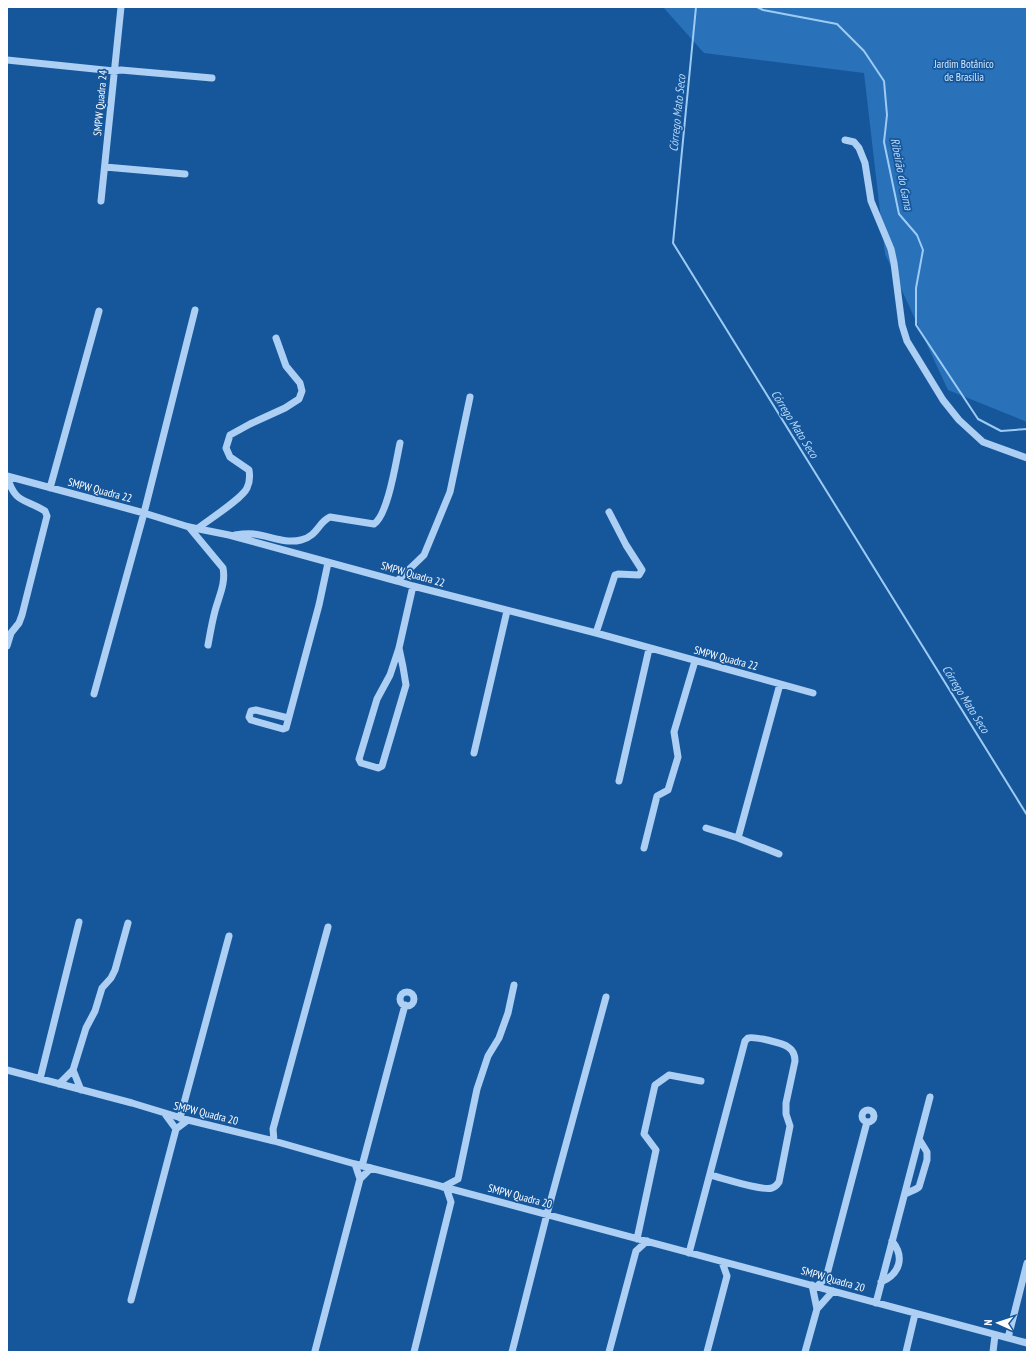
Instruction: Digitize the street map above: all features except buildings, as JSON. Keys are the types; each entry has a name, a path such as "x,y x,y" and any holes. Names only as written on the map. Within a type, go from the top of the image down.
{"street":[{"name":"SMPW Quadra 24","path":"101,201 121,7"},
{"path":"7,60 114,71 121,70 212,78"},
{"path":"845,140 854,142 859,148 865,163 871,201 892,256 902,325 906,341 943,400 959,420 983,442 1027,458"},
{"path":"105,166 185,174"},
{"path":"94,694 144,513 195,310"},
{"path":"50,488 100,311"},
{"path":"196,529 233,502 247,489 250,480 249,470 230,457 226,448 230,435 250,424 286,408 299,399 302,391 300,383 286,366 276,338"},
{"path":"397,581 424,555 450,492 470,397"},
{"path":"229,535 252,533 286,541 300,540 312,536 326,519 330,517 374,524 378,522 387,501 400,443"},
{"path":"7,476 14,495 45,511 47,516 22,615 19,623 11,633 7,646"},
{"name":"SMPW Quadra 22","path":"7,476 144,513 196,529 229,535 413,586 596,633 649,649 813,693"},
{"path":"596,633 615,575 640,574 642,570 626,545 609,512"},
{"path":"189,526 223,568 224,583 212,622 208,645"},
{"path":"288,718 256,710 251,711 249,717 252,720 283,729 286,728 319,605 328,563"},
{"path":"399,648 404,666 406,685 382,766 378,768 361,763 359,759 377,699 390,675 399,648 413,586"},
{"path":"474,753 507,611"},
{"path":"619,781 649,649"},
{"path":"644,848 657,796 668,790 678,757 674,732 696,661"},
{"path":"738,838 780,684"},
{"path":"276,727 278,716"},
{"path":"706,828 738,838 779,854"},
{"path":"40,1078 79,922"},
{"path":"59,1084 73,1070 86,1028 95,1012 102,988 111,978 115,970 128,923"},
{"path":"274,1141 273,1129 328,927"},
{"path":"180,1118 229,936"},
{"path":"451,1202 464,1193 458,1179 476,1089 488,1056 498,1038 508,1013 514,985"},
{"path":"512,1352 547,1214 606,998"},
{"path":"362,1166 405,1005"},
{"path":"689,1252 745,1041 748,1038 755,1037 788,1046 794,1054 796,1061 786,1103 786,1114 790,1126 779,1182 776,1186 771,1188 762,1188 710,1175"},
{"name":"SMPW Quadra 20","path":"7,1070 132,1103 165,1114 274,1141 362,1166 1027,1343"},
{"path":"73,1070 82,1090"},
{"path":"609,1352 636,1251 634,1238 656,1150 644,1134 655,1085 669,1075 701,1081"},
{"path":"876,1303 930,1097"},
{"path":"165,1114 176,1129"},
{"path":"132,1300 176,1129 188,1120"},
{"path":"817,1309 814,1296 815,1286 826,1278 867,1122"},
{"path":"263,1139 273,1129"},
{"path":"905,1194 919,1187 927,1160 927,1152 919,1139"},
{"path":"355,1164 360,1179"},
{"path":"315,1351 360,1179 371,1168"},
{"path":"414,1352 451,1202 444,1187 458,1179"},
{"path":"636,1251 648,1241"},
{"path":"881,1282 892,1276 898,1264 899,1252 892,1241"},
{"path":"707,1352 727,1276 722,1262"},
{"path":"1008,1338 1027,1262"},
{"path":"727,1276 739,1266"},
{"path":"805,1352 817,1309 832,1290 826,1278"},
{"path":"814,1296 826,1299"},
{"path":"906,1352 916,1314"},
{"path":"993,1352 995,1335"}],"green space":[{"name":"Jardim Botânico de Brasília","path":"663,7 1027,7 1027,422 948,390 885,254 864,73 704,53"}],"waterway":[{"name":"Córrego Mato Seco","path":"696,7 673,243 1027,815"},
{"name":"Ribeirão do Gama","path":"757,7 763,10 837,24 864,51 884,81 887,115 884,142 899,214 917,235 923,250 916,288 916,325 978,419 1001,431 1027,429"}]}
